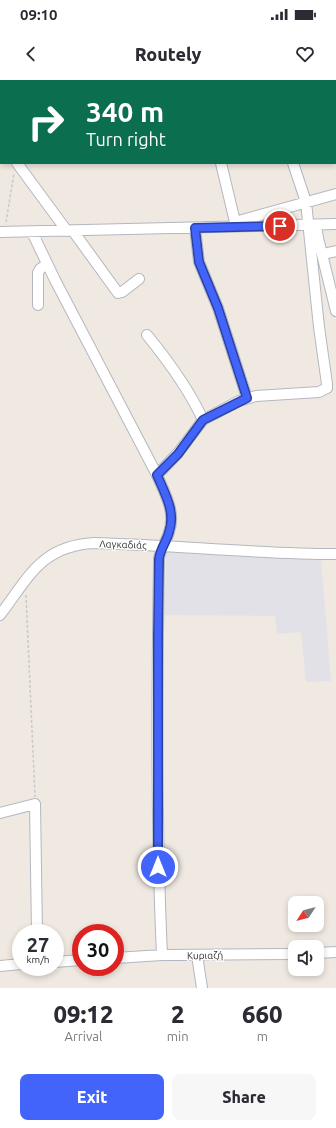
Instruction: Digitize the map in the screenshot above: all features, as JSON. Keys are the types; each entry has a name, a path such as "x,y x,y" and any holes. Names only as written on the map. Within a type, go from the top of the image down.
{"street":[{"path":"221,164 235,225"},
{"path":"293,164 313,226 332,277 336,311"},
{"path":"16,167 70,231 118,292 122,292 139,278"},
{"path":"235,225 336,194"},
{"path":"2,232 195,228 235,225 313,226 336,224"},
{"path":"157,475 178,454 203,420 247,398 263,395 319,392 324,391 327,387 319,328 313,226"},
{"path":"195,228 199,262 218,308 247,398"},
{"path":"32,232 47,264 157,475 169,502 172,513 170,532 159,559 158,867 162,955"},
{"path":"323,254 336,251"},
{"path":"38,305 38,274 47,264"},
{"path":"147,335 192,395 203,420"},
{"name":"Λαγκαδιάς","path":"0,615 26,581 49,556 69,547 83,543 164,545 277,554 336,554"},
{"path":"0,812 35,804 36,924"},
{"path":"324,953 336,952"},
{"name":"Κυριαζή","path":"124,957 162,955 288,954"},
{"path":"197,955 202,988"},
{"path":"0,966 12,965"}],"path":[{"path":"2,232 16,167"},
{"path":"26,581 35,804"}],"shaded area":[{"path":"166,551 274,558 321,559 331,681 306,682 301,632 277,634 275,616 165,615"}],"route":[{"path":"158,867 159,559 170,532 172,513 169,502 157,475 178,454 203,420 247,398 218,308 199,262 195,228 280,226"}]}
